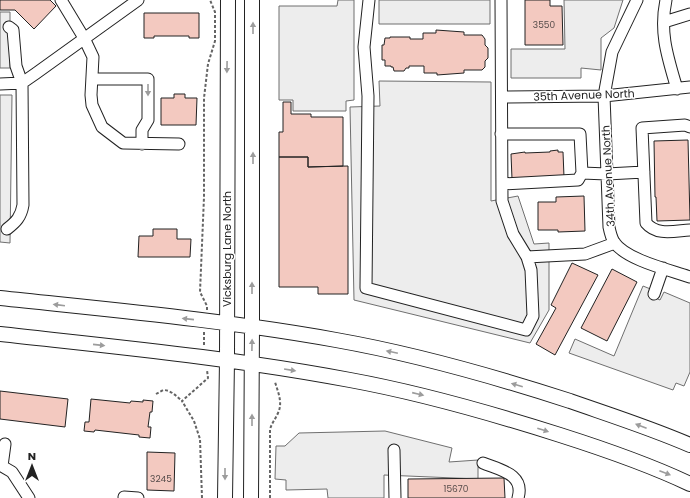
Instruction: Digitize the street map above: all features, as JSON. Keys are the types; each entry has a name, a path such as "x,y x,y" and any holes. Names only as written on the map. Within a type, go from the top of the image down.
{"main road":[{"name":"Vicksburg Lane North","path":"225,498 228,0"},
{"path":"251,498 252,0"},
{"path":"0,298 252,326 337,340 431,360 522,386 620,418 690,445"},
{"path":"0,334 206,357 351,380 420,395 503,417 593,446 674,476 690,484"}],"street":[{"path":"61,0 84,38 93,57 91,95 92,105 102,127 123,143 179,144"},
{"path":"0,84 22,83 138,0"},
{"path":"369,0 364,47 368,96 366,288 526,330 533,316 531,270 527,257 512,234 502,201 501,0"},
{"name":"34th Avenue North","path":"637,0 612,52 604,96 609,227 615,243 622,250 632,256 690,277"},
{"path":"666,0 664,12 664,43 676,89"},
{"path":"664,22 690,14"},
{"path":"7,229 22,213 23,205 22,83 16,66 13,30 9,27"},
{"path":"92,79 148,79 148,120 142,130 142,144"},
{"name":"35th Avenue North","path":"502,97 604,96 690,87"},
{"path":"690,127 686,125 642,128 646,223 651,229 659,232 690,230"},
{"path":"501,134 580,134 582,173 578,180 502,184"},
{"path":"582,173 607,174 644,172"},
{"path":"527,257 585,254 615,243"},
{"path":"654,294 663,268"},
{"path":"5,444 1,465 12,472 29,498"},
{"path":"394,450 395,498"},
{"path":"483,463 513,476 519,484 520,491 518,498"},
{"path":"124,497 138,498"}],"path":[{"path":"182,401 208,378 203,334 207,321 207,306 202,299 200,292 204,197 204,98 208,64 215,41 215,12 210,0"},
{"path":"270,498 270,430 271,424 278,414 280,404 280,396 275,382"},
{"path":"156,394 161,390 168,390 174,394 182,401 194,421 200,438 202,498"}],"shaded area":[{"path":"338,0 354,0 354,100 346,101 346,111 293,111 293,100 279,100 279,6 337,6"},
{"path":"379,0 490,0 490,24 379,24"},
{"path":"564,0 623,0 614,28 601,38 601,70 581,68 581,78 511,78 511,49 565,49"},
{"path":"0,12 10,12 10,68 0,68"},
{"path":"379,81 491,82 491,201 518,196 534,244 549,243 549,310 530,343 354,300 350,107 380,106"},
{"path":"0,95 12,95 10,243 0,242"},
{"path":"643,286 653,290 651,296 660,300 664,292 690,303 690,372 684,386 676,383 673,390 569,353 575,339 614,356"},
{"path":"385,431 452,448 449,462 478,460 478,479 384,475 384,498 328,498 327,489 286,490 286,480 275,479 276,446 285,446 299,433"}],"building":[{"path":"0,0 50,0 56,6 34,29 15,10 0,10"},
{"path":"525,0 550,0 550,6 562,6 563,45 525,45"},
{"path":"144,13 199,13 199,38 189,38 189,36 154,36 154,38 144,38"},
{"path":"436,30 464,32 464,35 482,35 485,39 485,45 488,48 488,58 485,61 485,67 482,70 464,70 464,73 437,75 437,73 424,73 424,66 409,66 409,68 406,68 404,71 394,71 393,67 385,66 385,60 382,60 382,45 384,45 385,38 410,37 410,39 423,39 423,33 436,33"},
{"path":"174,94 185,94 185,98 197,98 196,125 161,125 161,98 174,98"},
{"path":"283,102 291,102 291,114 311,114 311,117 343,117 343,166 308,167 308,157 279,157 279,132 283,132"},
{"path":"688,140 690,220 657,221 654,141"},
{"path":"558,150 558,152 563,152 564,177 512,179 511,154 525,152 550,152"},
{"path":"279,157 308,157 308,167 348,166 348,294 318,294 318,287 279,287"},
{"path":"584,196 585,231 558,232 558,230 538,230 538,202 556,202 556,197"},
{"path":"153,229 177,229 177,239 191,239 190,257 138,257 139,236 153,236"},
{"path":"572,263 598,275 555,355 536,344 556,308 551,305"},
{"path":"612,269 637,282 607,341 581,328"},
{"path":"0,391 68,399 65,427 0,419"},
{"path":"91,399 130,403 131,401 153,401 148,427 151,427 150,438 139,437 139,435 95,430 94,432 84,431 85,422 89,422"},
{"path":"147,452 175,453 174,491 147,490"},
{"path":"504,478 505,498 408,498 408,479"}]}
